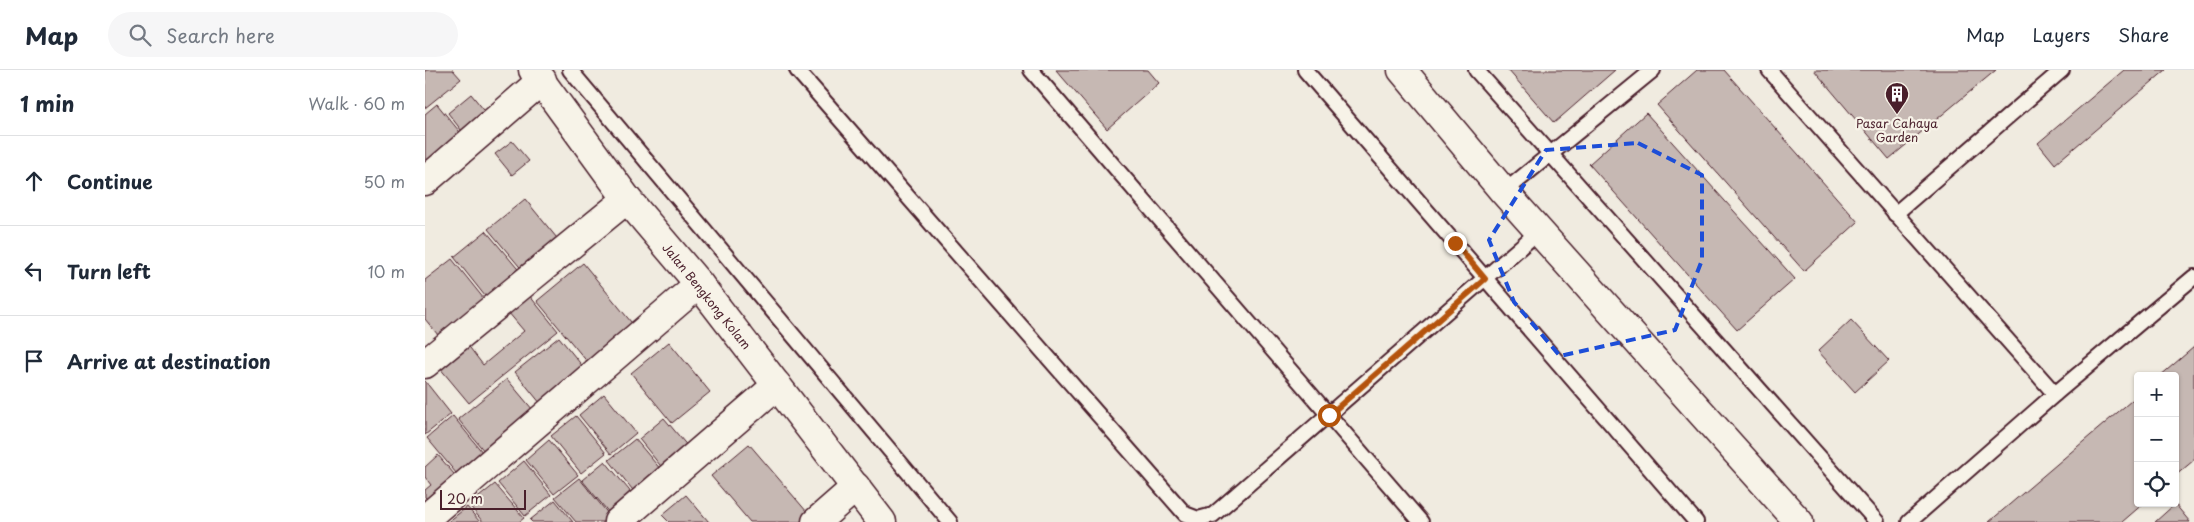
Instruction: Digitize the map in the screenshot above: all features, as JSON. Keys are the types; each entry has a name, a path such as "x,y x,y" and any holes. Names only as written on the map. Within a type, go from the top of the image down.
{"street":[{"path":"1402,70 1504,192 1799,522"},
{"path":"425,181 538,75"},
{"name":"Jalan Bengkong Kolam","path":"538,75 627,199 699,284 882,522"},
{"path":"425,364 627,199"},
{"path":"425,519 699,284"},
{"path":"618,522 777,385"},
{"path":"816,522 856,487"}],"lane":[{"path":"570,70 950,522"},
{"path":"797,70 1185,514 1199,520 1213,515 1539,231"},
{"path":"1031,70 1421,522"},
{"path":"1305,70 1696,522"},
{"path":"1476,70 1877,522"},
{"path":"1504,192 1653,70"},
{"path":"1769,70 2055,394"},
{"path":"1895,214 2062,70"},
{"path":"1909,522 2055,394 2194,277"}],"highlighted area":[{"path":"1638,143 1702,175 1702,260 1675,330 1560,356 1514,302 1489,240 1546,150"}],"building":[{"path":"425,70 453,70 461,79 425,108"},
{"path":"1056,70 1148,70 1159,83 1107,129"},
{"path":"1508,70 1615,70 1554,123"},
{"path":"1697,70 1724,70 1858,222 1804,271 1657,105"},
{"name":"Pasar Cahaya Garden","path":"1814,70 1996,70 1889,159"},
{"path":"2124,70 2166,70 2055,164 2038,143"},
{"path":"471,94 492,120 468,139 448,113"},
{"path":"437,104 468,142 433,169 425,159 425,114"},
{"path":"1646,113 1795,279 1737,330 1589,164"},
{"path":"512,141 529,161 512,175 495,154"},
{"path":"525,199 561,243 524,272 488,229"},
{"path":"486,231 522,274 489,301 454,257"},
{"path":"452,259 484,299 438,335 425,319 425,280"},
{"path":"583,263 640,333 594,370 537,301"},
{"path":"529,295 558,331 469,403 439,367 467,344 483,365 524,331 508,312"},
{"path":"1851,320 1889,361 1855,392 1818,351"},
{"path":"559,337 588,373 545,409 515,372"},
{"path":"669,342 710,392 672,423 631,373"},
{"path":"2194,347 2194,460 2179,473 2179,372 2165,372"},
{"path":"507,379 538,416 489,457 458,419"},
{"path":"425,381 451,414 425,435"},
{"path":"604,394 636,433 611,454 579,415"},
{"path":"2134,398 2134,507 2139,507 2122,522 1989,522"},
{"path":"453,416 487,458 461,479 427,438"},
{"path":"576,416 606,453 581,473 551,436"},
{"path":"664,418 694,454 668,475 639,439"},
{"path":"635,439 667,477 640,499 609,460"},
{"path":"549,440 578,475 554,494 526,460"},
{"path":"749,444 813,519 809,522 750,522 711,476"},
{"path":"438,455 459,480 431,503 425,497 425,490 431,485 425,477 425,467"},
{"path":"524,461 551,495 525,516 498,483"},
{"path":"605,461 638,501 615,520 582,480"},
{"path":"579,478 613,522 576,522 555,497"},
{"path":"495,484 524,518 519,522 483,522 469,505"},
{"path":"686,495 709,522 669,522 662,515"},
{"path":"555,500 573,522 532,522 530,520"},
{"path":"467,507 480,522 448,522"},
{"path":"2172,507 2178,507 2190,522 2155,522"}],"place":[{"name":"Pasar Cahaya Garden","path":"1897,115"}],"route":[{"path":"1329,415 1485,279 1455,243"}]}
